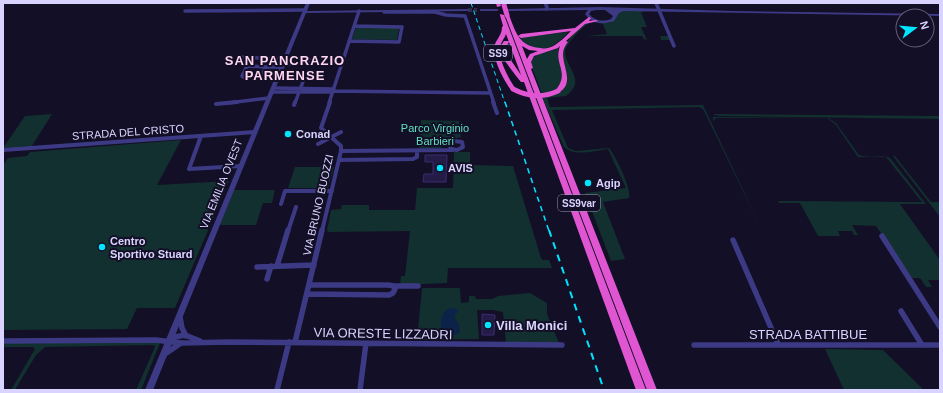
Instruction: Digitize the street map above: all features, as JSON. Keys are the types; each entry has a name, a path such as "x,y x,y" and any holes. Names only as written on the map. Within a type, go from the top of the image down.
{"highway":[{"name":"SS9","path":"503,10 504,34 497,51 507,81 513,89 535,96 547,95 558,91 564,85 566,79 560,55 560,48 588,15"},
{"name":"SS9","path":"503,10 513,25 522,45 533,49 546,50"},
{"name":"SS9var","path":"503,10 530,90 642,390"},
{"name":"SS9var","path":"503,10 652,390"},
{"name":"SS9","path":"521,36 567,31 596,21"},
{"name":"SS9","path":"540,102 528,62 533,54 556,47 579,26"},
{"name":"SS9","path":"506,42 503,48 504,54 530,90"}],"street":[{"name":"VIA EMILIA OVEST","path":"149,390 308,3"},
{"path":"545,3 547,6 546,9"},
{"path":"656,3 674,46"},
{"path":"574,9 588,15 596,21 608,22 614,18 614,15 617,12 626,9"},
{"path":"588,15 593,9"},
{"path":"606,9 614,15"},
{"path":"479,10 626,9 940,15"},
{"path":"185,11 468,10"},
{"name":"VIA BRUNO BUOZZI","path":"277,390 307,294 341,151 340,146 321,128 359,11"},
{"path":"368,11 435,12 446,15 465,16 497,113"},
{"path":"349,41 399,42 402,27 354,26"},
{"path":"243,57 278,59"},
{"path":"279,76 242,76 247,66 266,67 284,63 306,63 312,61 316,57"},
{"path":"263,76 266,67"},
{"path":"294,105 304,79"},
{"path":"273,90 490,93"},
{"path":"216,104 269,98"},
{"name":"STRADA DEL CRISTO","path":"3,150 255,132"},
{"path":"318,144 341,132"},
{"path":"201,136 189,169 241,166"},
{"path":"341,151 442,150 451,148"},
{"path":"339,160 414,160 417,157 418,150"},
{"path":"361,160 363,151"},
{"path":"389,159 390,151"},
{"path":"280,204 285,191 332,191"},
{"path":"267,279 274,266 296,207"},
{"path":"882,236 940,327"},
{"path":"733,240 778,344"},
{"path":"257,267 314,265"},
{"path":"309,285 418,286"},
{"path":"307,294 389,295 394,291 394,286"},
{"path":"901,311 922,345"},
{"path":"181,313 182,326 186,336"},
{"name":"VIA ORESTE LIZZADRI","path":"170,340 179,336 186,336 204,342"},
{"path":"3,341 170,340"},
{"name":"VIA ORESTE LIZZADRI","path":"170,340 181,344 204,342 292,342 562,345"},
{"path":"360,390 366,343"},
{"path":"163,357 173,348 181,344"},
{"name":"STRADA BATTIBUE","path":"694,345 940,345"}],"green space":[{"path":"621,11 646,11 641,12 647,27 641,27 647,40 642,36 586,36 607,34 603,24 596,22 612,22 616,14"},
{"path":"594,22 585,26 578,32 565,52 566,58 574,74 575,85 566,96 547,98 550,107 703,105 763,232 703,109 699,107 552,110 568,148 576,151 609,148 626,180 629,198 603,202 625,259 611,261 585,193 626,188 608,149 579,153 568,150 564,147 542,97 560,92 567,83 562,51 575,32 586,23"},
{"path":"356,28 399,28 397,40 352,39"},
{"path":"568,32 554,45 540,49 530,46 520,39 522,37"},
{"path":"660,36 670,36 671,40 661,40"},
{"path":"558,48 564,78 557,90 542,94 530,62 539,54"},
{"path":"52,114 32,146 3,148 25,116"},
{"path":"714,114 940,116 940,119 721,116"},
{"path":"713,117 828,118 836,123 859,155 867,157 858,157 836,125 827,118 716,118 713,121"},
{"name":"Parco Virginio Barbieri","path":"421,120 459,121 461,137 451,139 441,148 419,148"},
{"name":"Centro Sportivo Stuard","path":"181,140 157,185 229,181 175,308 137,308 127,329 3,330 3,165 8,158 27,156 30,152"},
{"path":"454,152 470,152 470,165 513,166 541,258 543,260 549,260 552,268 448,268 447,283 400,285 401,276 405,276 410,231 328,232 327,230 331,210 341,209 342,205 369,205 369,210 415,210 417,188 453,188"},
{"path":"893,156 895,156 931,202 940,202 940,217"},
{"path":"886,157 890,158 926,204 900,204 940,260 940,280 928,280 932,287 926,287 920,278 912,278 876,226 852,225 858,235 854,235 852,231 838,231 840,236 818,236 800,203 779,203 778,201 922,202"},
{"path":"295,167 334,167 328,188 288,188"},
{"path":"234,190 275,190 272,203 263,203 256,225 220,225"},
{"path":"422,288 460,288 461,303 469,302 469,296 475,296 476,299 492,299 498,296 530,293 547,303 547,314 559,343 506,343 503,312 492,310 477,310 479,339 417,340"},
{"path":"3,343 160,343 141,390 136,390 155,347 154,345 45,347 36,355 15,390 11,390 35,349 33,347 3,347"},
{"path":"825,349 883,350 924,390 844,390"}],"water":[{"path":"450,308 457,309 458,311 454,317 459,324 460,332 453,336 445,335 441,328 442,316"}],"building":[{"name":"AVIS","path":"425,155 447,155 446,182 423,182 424,174 433,174 433,162 425,162"},
{"name":"Villa Monici","path":"482,314 495,315 494,335 482,335"}],"tunnel":[{"path":"468,10 477,10"}],"railway":[{"path":"471,3 505,103"},
{"path":"505,102 549,231"},
{"path":"549,230 604,390"}],"place":[{"name":"Conad","path":"288,134"},
{"name":"AVIS","path":"440,168"},
{"name":"Agip","path":"588,183"},
{"name":"Centro Sportivo Stuard","path":"102,247"},
{"name":"Villa Monici","path":"488,325"}],"district":[{"name":"SAN PANCRAZIO PARMENSE","path":"285,68"}]}
